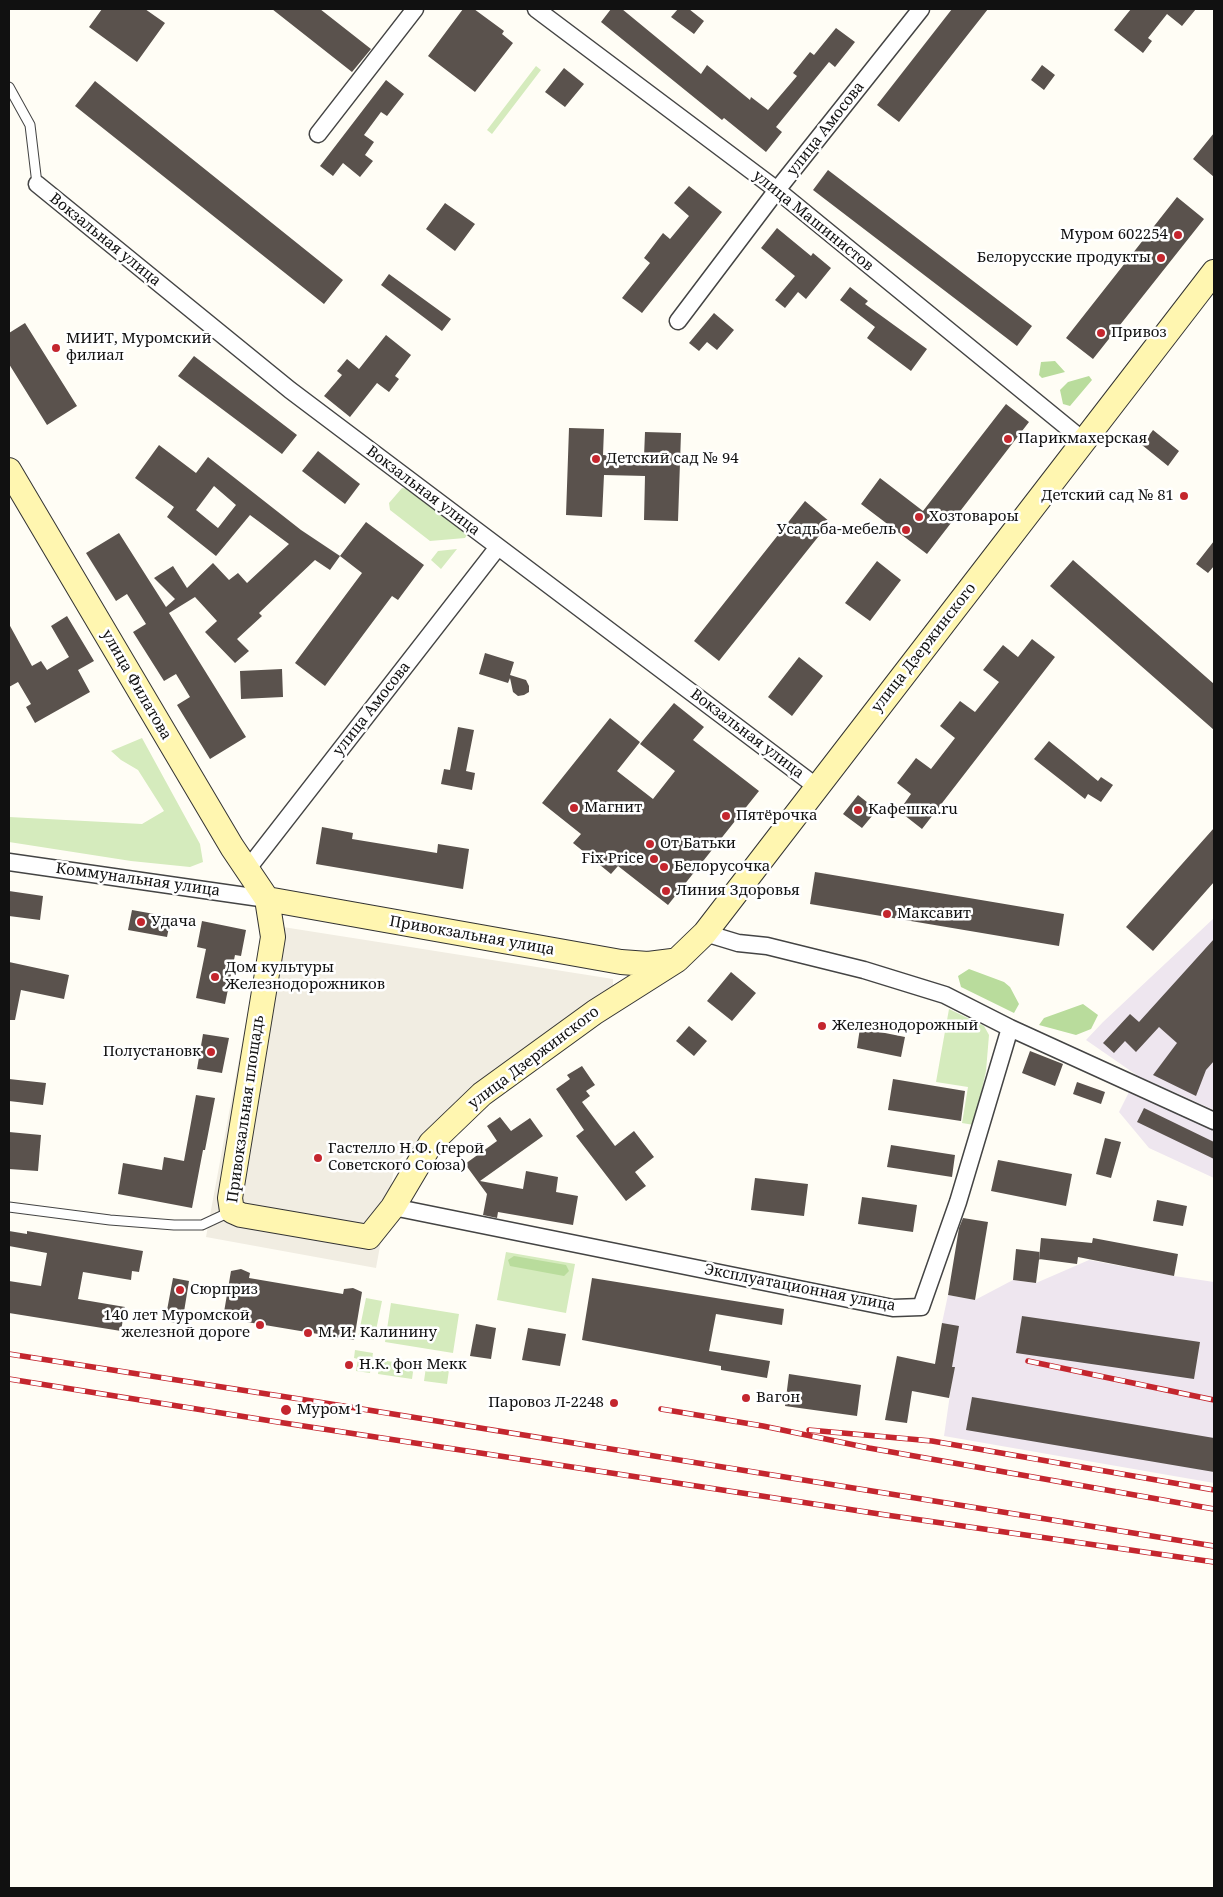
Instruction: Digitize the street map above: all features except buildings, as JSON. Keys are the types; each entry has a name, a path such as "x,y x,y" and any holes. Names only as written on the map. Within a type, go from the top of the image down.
{"street":[{"path":"318,134 415,9"},
{"name":"улица Машинистов","path":"536,9 777,190 1084,442"},
{"name":"улица Амосова","path":"678,321 777,190 921,9"},
{"name":"Вокзальная улица","path":"37,184 290,390 817,787"},
{"name":"улица Дзержинского","path":"369,1237 393,1207 431,1143 482,1094 595,1012 677,960 705,933 1214,272"},
{"name":"улица Филатова","path":"9,470 246,871 267,899"},
{"name":"улица Амосова","path":"246,871 498,547"},
{"name":"Коммунальная улица","path":"9,862 267,899"},
{"name":"Привокзальная улица","path":"267,899 621,962 648,964 677,960"},
{"name":"Привокзальная площадь","path":"267,899 273,936 230,1198 232,1211 241,1215 369,1237"},
{"path":"705,933 738,943 767,946 864,970 945,995 1010,1028 1214,1120"},
{"name":"улица Дзержинского","path":"612,1001 622,980 621,962"},
{"name":"Эксплуатационная улица","path":"393,1207 892,1308 921,1307 958,1202 1010,1028"}],"lane":[{"path":"9,87 30,125 37,184"},
{"path":"9,1207 110,1220 174,1225 202,1225 232,1211"}],"shaded area":[{"path":"1214,918 1214,1110 1138,1076 1086,1040"},
{"path":"264,924 613,979 613,990 455,1106 395,1164 376,1268 206,1237"},
{"path":"1130,1090 1214,1131 1214,1178 1149,1148 1119,1112"},
{"path":"1089,1260 1214,1282 1214,1483 944,1436 954,1367 952,1367 942,1323 948,1295 975,1300 1013,1280 1036,1283"}],"green space":[{"path":"536,66 541,70 492,134 487,130"},
{"path":"1055,361 1065,372 1042,378 1039,375 1041,362"},
{"path":"1089,376 1092,380 1070,406 1063,404 1060,390 1068,382"},
{"path":"402,488 410,489 468,533 465,538 430,541 390,510 389,503"},
{"path":"457,549 441,569 431,560 438,551"},
{"path":"142,738 200,844 203,862 190,867 131,861 9,842 9,817 142,824 164,811 138,770 121,760 111,751"},
{"path":"969,969 1004,982 1010,987 1019,1004 1014,1013 961,987 958,976"},
{"path":"1083,1004 1098,1015 1091,1029 1076,1035 1039,1025 1044,1018"},
{"path":"949,1009 984,1026 989,1035 986,1071 974,1125 962,1123 968,1087 936,1082"},
{"path":"506,1252 575,1264 566,1313 497,1300"},
{"path":"514,1256 566,1265 569,1271 564,1276 510,1266 508,1260"},
{"path":"366,1298 382,1301 374,1340 358,1337"},
{"path":"391,1303 459,1314 453,1353 385,1342"},
{"path":"355,1350 373,1353 370,1373 356,1371 358,1359 354,1358"},
{"path":"380,1360 414,1365 412,1379 378,1374"},
{"path":"426,1367 449,1370 447,1384 424,1381"}],"railway":[{"path":"9,1354 1214,1546"},
{"path":"1028,1361 1214,1400"},
{"path":"9,1379 886,1515 1214,1562"},
{"path":"661,1409 1214,1509"},
{"path":"809,1430 932,1441 1214,1490"}],"place":[{"name":"Муром 602254","path":"1178,235"},
{"name":"Белорусские продукты","path":"1161,258"},
{"name":"Привоз","path":"1101,333"},
{"name":"МИИТ, Муромский филиал","path":"56,348"},
{"name":"Парикмахерская","path":"1008,439"},
{"name":"Детский сад № 94","path":"596,459"},
{"name":"Детский сад № 81","path":"1184,496"},
{"name":"Хозтовароы","path":"919,517"},
{"name":"Усадьба-мебель","path":"906,530"},
{"name":"Магнит","path":"574,808"},
{"name":"Кафешка.ru","path":"858,810"},
{"name":"Пятёрочка","path":"726,816"},
{"name":"От Батьки","path":"650,844"},
{"name":"Fix Price","path":"654,859"},
{"name":"Белорусочка","path":"664,867"},
{"name":"Линия Здоровья","path":"666,891"},
{"name":"Максавит","path":"887,914"},
{"name":"Удача","path":"141,922"},
{"name":"Дом культуры Железнодорожников","path":"215,977"},
{"name":"Железнодорожный","path":"822,1026"},
{"name":"Полустановк","path":"211,1052"},
{"name":"Гастелло Н.Ф. (герой Советского Союза)","path":"318,1158"},
{"name":"Сюрприз","path":"180,1290"},
{"name":"140 лет Муромской железной дороге","path":"260,1325"},
{"name":"М. И. Калинину","path":"308,1333"},
{"name":"Н.К. фон Мекк","path":"349,1365"},
{"name":"Вагон","path":"746,1398"},
{"name":"Паровоз Л-2248","path":"614,1403"},
{"name":"Муром 1","path":"286,1410"}]}
